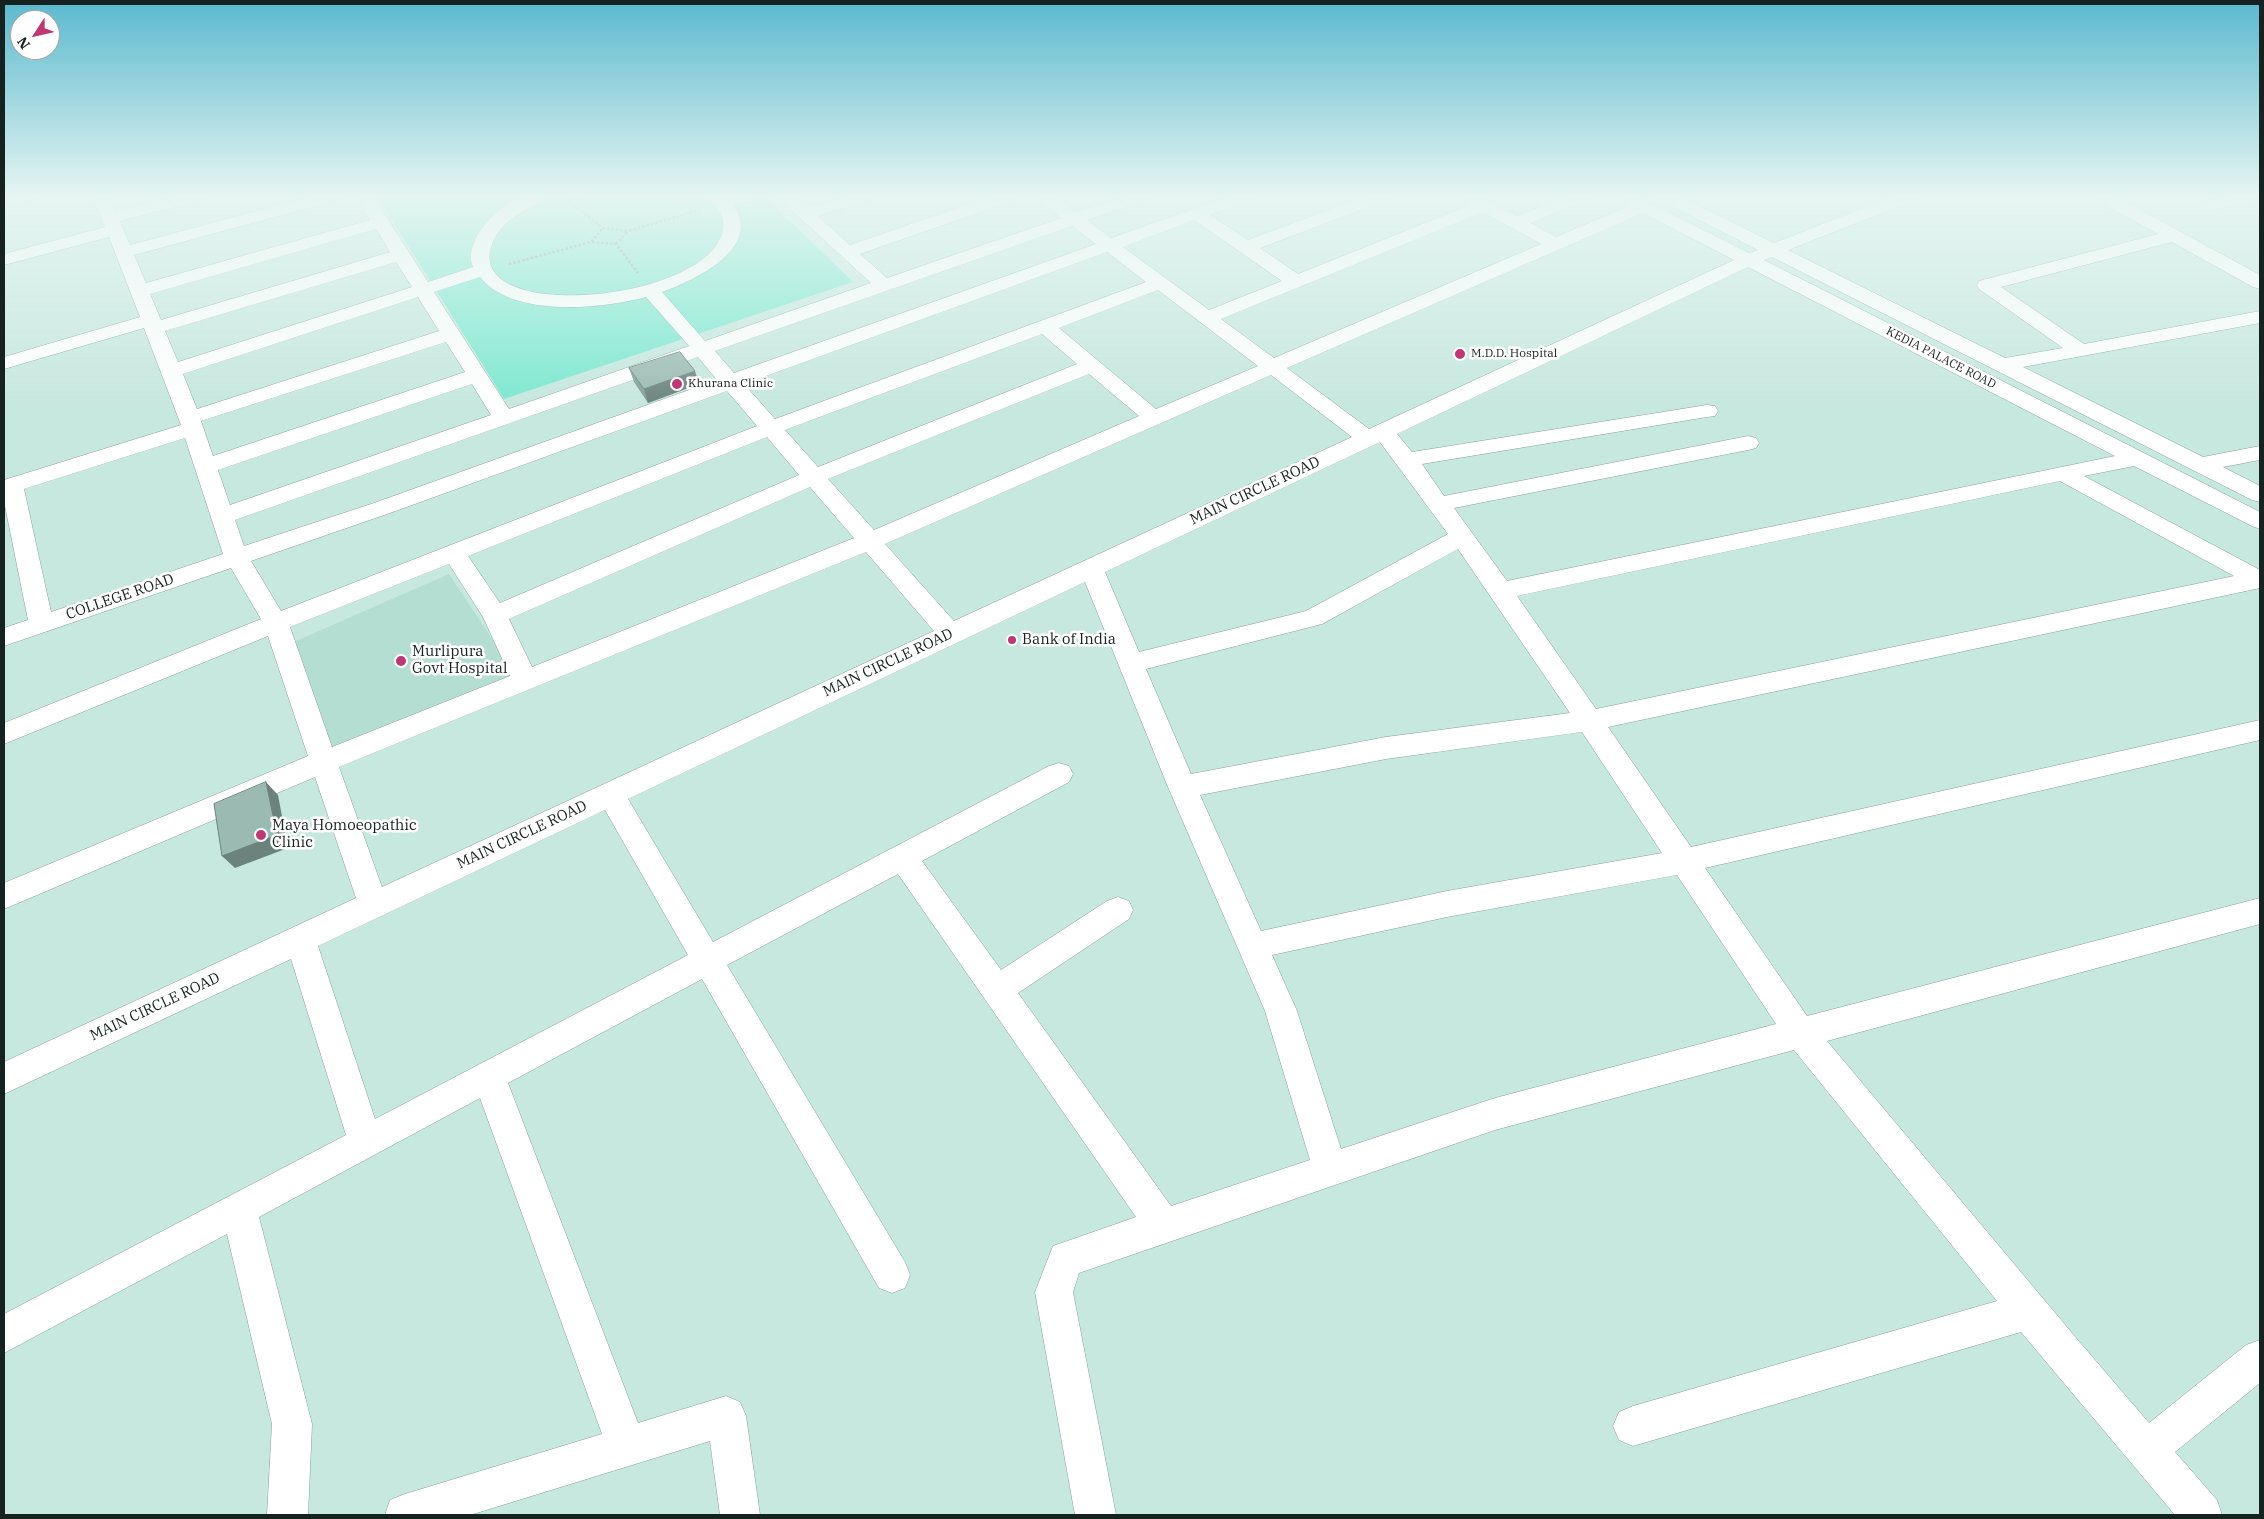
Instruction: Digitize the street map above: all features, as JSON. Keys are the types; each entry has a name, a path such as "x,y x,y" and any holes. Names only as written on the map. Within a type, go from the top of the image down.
{"street":[{"path":"130,267 172,371 236,557 276,623 373,905"},
{"path":"139,291 223,267"},
{"path":"4,363 358,267"},
{"path":"409,267 504,418"},
{"path":"483,267 495,282 512,292 544,300 591,302 622,298 651,290 681,279 703,267"},
{"path":"864,267 884,285"},
{"path":"222,516 936,267"},
{"name":"COLLEGE ROAD","path":"4,637 382,508 1052,267"},
{"path":"1138,267 1272,367 1376,435 1407,460 1501,591 1800,1033 2028,1311 2202,1515"},
{"path":"1275,267 1297,282"},
{"path":"1207,318 1334,267"},
{"path":"4,896 525,679 870,541 1502,267"},
{"name":"MAIN CIRCLE ROAD","path":"4,1078 1733,267"},
{"name":"KEDIA PALACE ROAD","path":"1762,267 2260,521"},
{"name":"KEDIA PALACE ROAD","path":"1807,267 2260,495"},
{"path":"2055,267 1986,285 2080,351"},
{"path":"2230,267 2260,283"},
{"path":"172,371 484,270"},
{"path":"4,734 276,623 771,428 1160,283"},
{"path":"651,290 951,634"},
{"path":"2002,365 2260,317"},
{"path":"1045,326 1154,418"},
{"path":"41,624 8,487 451,334"},
{"path":"495,615 814,477 1092,365"},
{"path":"206,466 477,375"},
{"path":"1407,460 1707,411"},
{"path":"1439,504 1748,443"},
{"path":"2200,465 2260,452"},
{"path":"1501,591 2138,458"},
{"path":"2063,474 2260,579"},
{"path":"1132,663 1313,618 1462,537"},
{"path":"454,553 495,615 525,679"},
{"path":"1091,568 1182,787 1281,1011 1330,1169"},
{"path":"1182,787 1386,748 1589,720 2260,579"},
{"path":"1252,946 1447,904 1684,862 2260,730"},
{"path":"4,1334 1060,774"},
{"path":"610,794 892,1275"},
{"path":"903,857 1163,1225"},
{"path":"997,990 1118,910"},
{"path":"1095,1515 1054,1292 1066,1259 1495,1114 2260,911"},
{"path":"300,939 365,1142"},
{"path":"489,1077 627,1447"},
{"path":"239,1209 292,1424 288,1515"},
{"path":"1633,1426 2028,1311"},
{"path":"2146,1450 2260,1359"},
{"path":"406,1515 726,1416 740,1515"}],"path":[{"path":"510,267 513,270"},
{"path":"633,267 651,290"}],"shaded area":[{"name":"Murlipura Govt Hospital","path":"449,574 518,678 326,760 289,644"}],"green space":[{"path":"421,267 837,267 853,282 504,399"}],"building":[{"path":"680,352 695,371 644,389 629,368"},
{"path":"266,782 277,835 222,856 214,804"}],"place":[{"name":"M.D.D. Hospital","path":"1460,354"},
{"name":"Khurana Clinic","path":"677,384"},
{"name":"Bank of India","path":"1012,640"},
{"name":"Murlipura Govt Hospital","path":"401,661"},
{"name":"Maya Homoeopathic Clinic","path":"261,835"}]}
